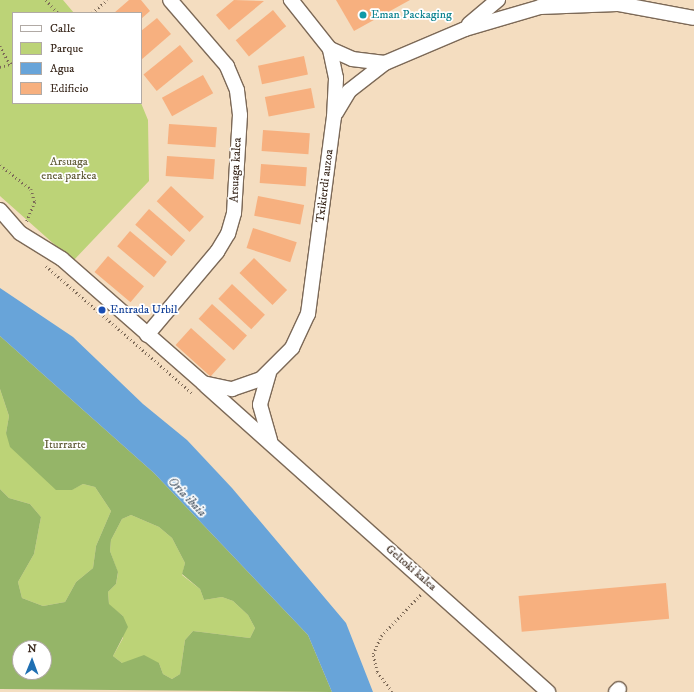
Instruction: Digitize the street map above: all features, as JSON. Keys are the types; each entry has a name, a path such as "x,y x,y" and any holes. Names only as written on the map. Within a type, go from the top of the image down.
{"street":[{"name":"Arsuaga kalea","path":"147,335 217,252 228,234 234,213 240,115 237,90 227,66 170,0"},
{"name":"Txikierdi auzoa","path":"195,377 213,387 232,389 252,384 269,373 292,348 308,314 334,117 336,78 330,49 291,0"},
{"path":"465,29 498,0"},
{"path":"594,0 694,18"},
{"path":"632,0 654,11"},
{"path":"334,117 349,91 385,63 465,29 540,7 616,4"},
{"path":"330,49 352,59 385,63"},
{"name":"Txikierdi auzoa","path":"0,210 20,233 62,259 272,445"},
{"name":"Txikierdi auzoa","path":"269,373 260,405 262,421 272,445"},
{"name":"Geltoki kalea","path":"272,445 548,692"}],"path":[{"path":"46,0 57,12"},
{"path":"93,12 107,0"},
{"path":"0,46 12,64 0,66"},
{"path":"0,165 31,189 35,202 23,228"},
{"path":"392,692 374,664 375,645 430,585"}],"green space":[{"name":"Arsuaga enea parkea","path":"0,0 63,0 73,12 12,12 12,104 141,104 148,120 149,181 73,261 0,196"},
{"name":"Iturrarte","path":"0,336 154,473 308,635 332,692 0,689 0,489 9,498 30,504 41,517 34,554 18,582 22,598 43,606 65,602 76,582 93,568 96,546 111,511 95,487 83,484 72,490 56,490 10,447 6,433 9,416 0,389","holes":["131,515 159,527 172,538 185,563 182,574 200,589 204,600 222,597 233,601 248,615 255,628 250,638 193,631 185,640 180,674 172,679 163,674 159,663 144,655 122,663 113,656 128,627 123,616 109,604 108,592 116,584 118,572 110,551 111,540 122,519"]},
{"path":"0,389 9,416 6,433 71,490 83,484 95,487 111,511 96,546 93,568 76,582 65,602 43,606 22,598 18,582 34,554 41,517 30,504 9,498 0,489"},
{"path":"131,515 159,527 172,538 185,563 182,575 200,589 204,600 222,597 233,601 248,615 255,628 250,638 193,631 185,640 180,674 172,679 163,674 159,663 122,663 113,656 123,638 123,616 109,605 108,592 116,584 118,573 110,551 111,540 122,519"}],"water":[{"name":"Oria ibaia","path":"0,288 73,337 143,404 187,440 232,488 346,623 373,692 332,692 308,635 154,473 0,336"}],"building":[{"path":"129,0 141,0 150,11 142,18 142,12 115,12"},
{"path":"234,0 264,1 229,30 216,15"},
{"name":"Eman Packaging","path":"336,0 410,0 354,31"},
{"path":"273,10 286,26 249,57 236,40"},
{"path":"157,18 171,34 142,59 142,30"},
{"path":"180,45 193,61 157,91 143,75"},
{"path":"304,56 308,75 262,84 258,66"},
{"path":"203,75 213,93 172,116 162,98"},
{"path":"311,88 315,108 269,117 265,97"},
{"path":"169,124 217,127 215,147 168,144"},
{"path":"263,130 310,133 308,154 262,151"},
{"path":"167,156 215,159 213,179 166,176"},
{"path":"261,164 307,167 306,186 260,183"},
{"path":"171,186 204,217 190,232 157,201"},
{"path":"258,196 304,205 300,225 254,216"},
{"path":"149,209 185,240 171,256 135,225"},
{"path":"253,228 297,242 290,262 247,248"},
{"path":"130,231 167,262 154,277 117,246"},
{"path":"108,256 144,286 131,302 95,272"},
{"path":"254,258 287,290 273,305 239,273"},
{"path":"232,284 265,315 251,329 218,299"},
{"path":"212,304 247,335 234,350 199,319"},
{"path":"191,328 226,359 211,377 176,345"},
{"path":"666,583 669,619 522,632 519,596"}],"place":[{"name":"Eman Packaging","path":"363,15"},
{"name":"Entrada Urbil","path":"102,310"}]}
